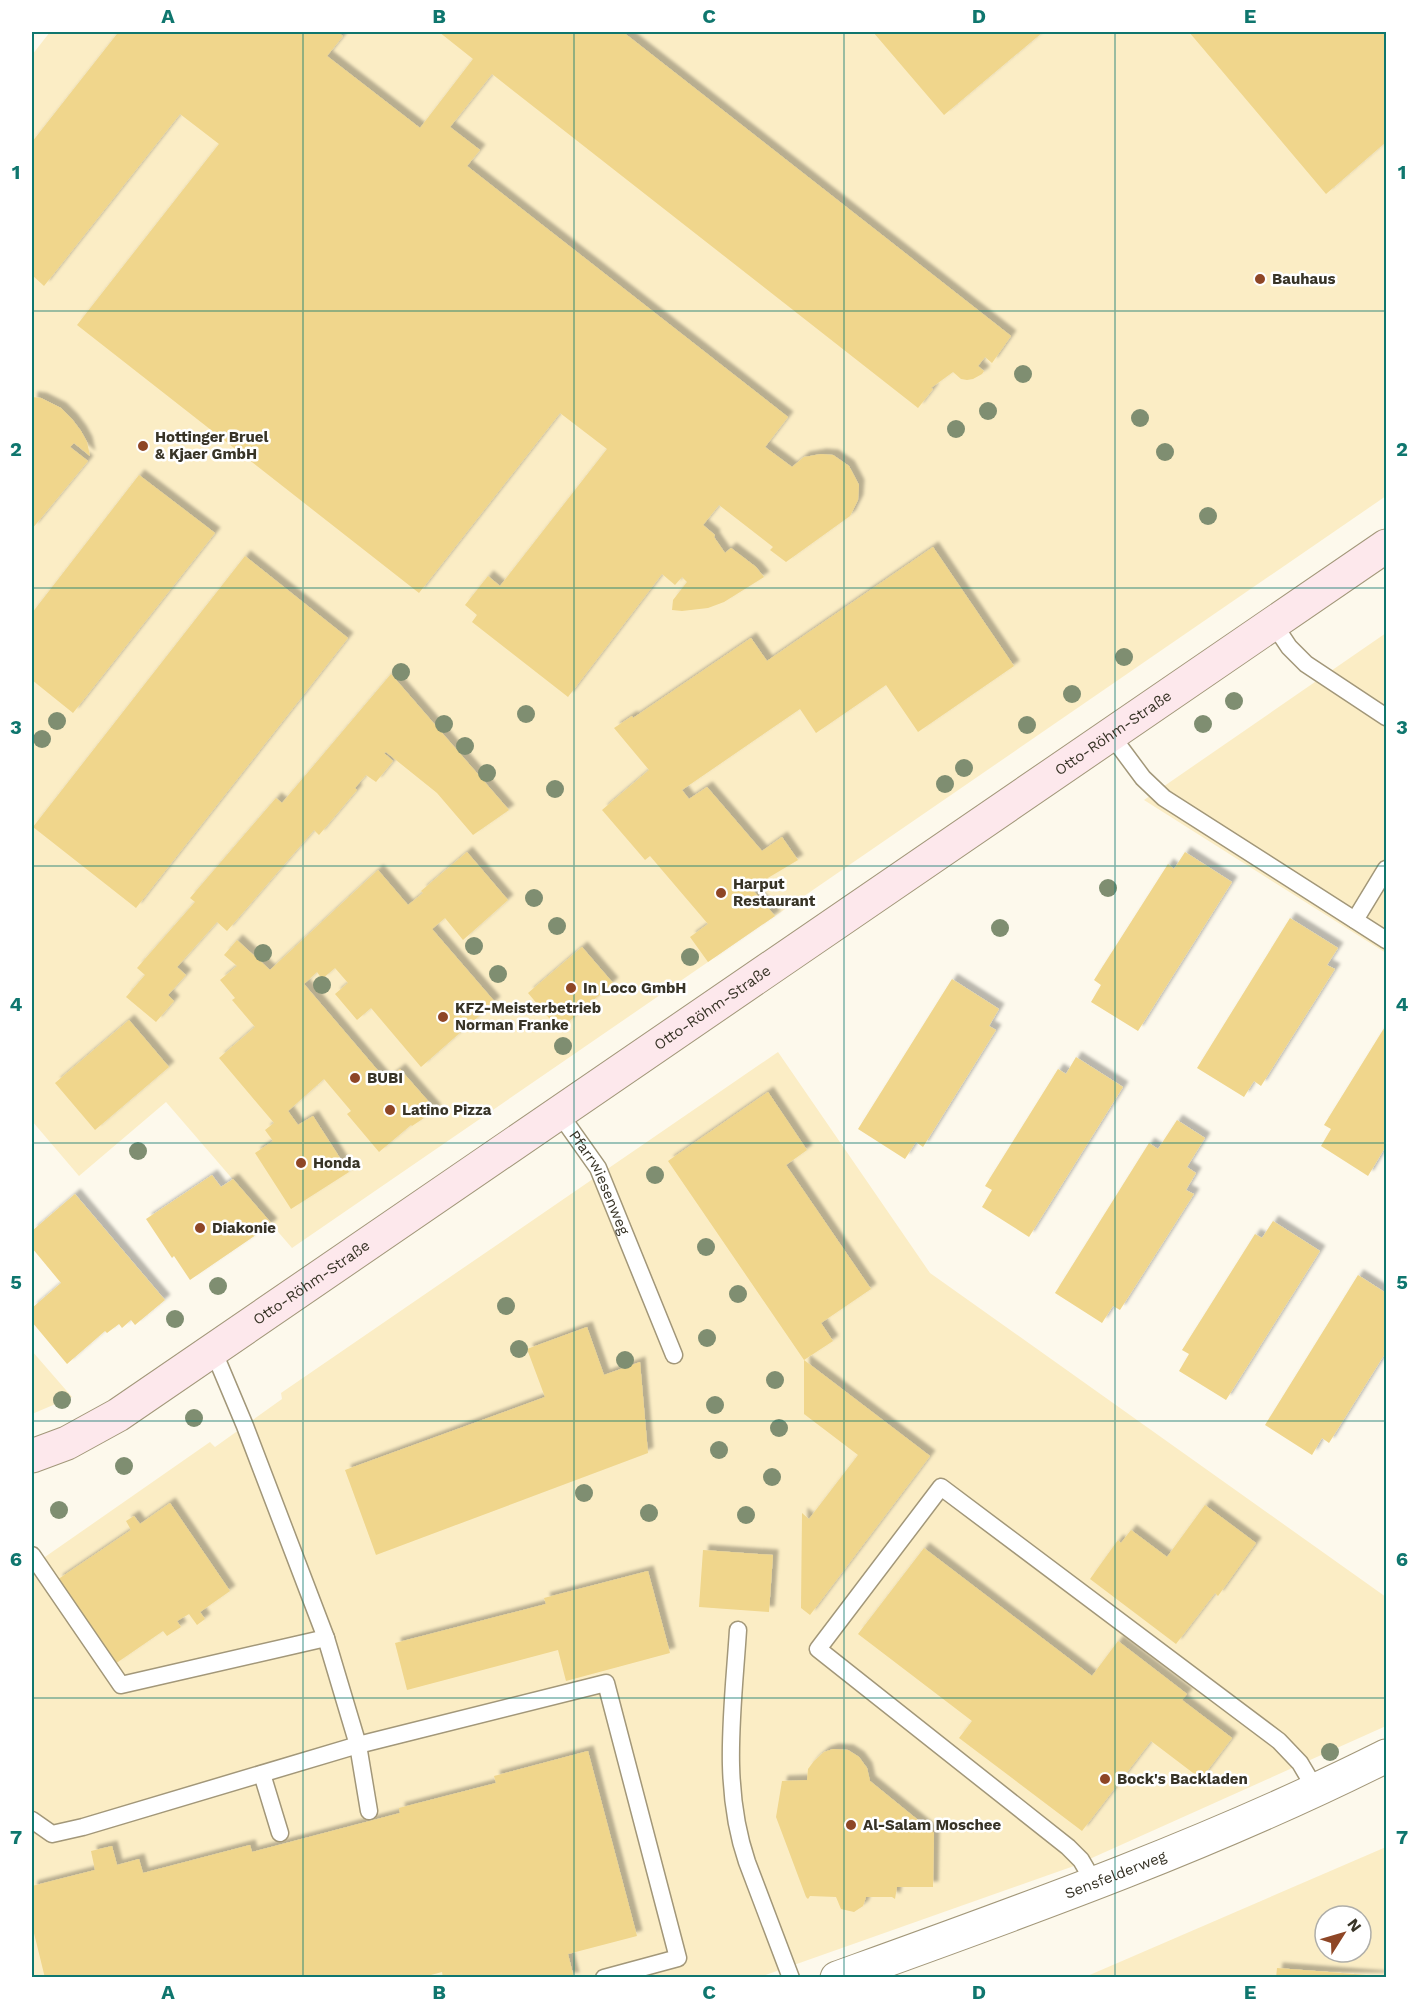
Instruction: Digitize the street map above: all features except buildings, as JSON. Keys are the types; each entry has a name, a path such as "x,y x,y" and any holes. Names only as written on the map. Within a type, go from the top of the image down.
{"street":[{"name":"Otto-Röhm-Straße","path":"32,1456 54,1449 96,1428 213,1350 1386,546"},
{"name":"Sensfelderweg","path":"837,1977 1095,1884 1214,1835 1386,1756"}],"lane":[{"path":"1273,624 1289,647 1306,664 1386,717"},
{"path":"1110,735 1143,778 1164,798 1386,940"},
{"path":"1355,920 1386,869"},
{"name":"Pfarrwiesenweg","path":"559,1113 598,1168 674,1355"},
{"path":"213,1350 241,1415 326,1638 358,1745 369,1811"},
{"path":"1095,1884 1081,1860 1068,1847 818,1649 941,1487 1279,1740 1300,1763 1316,1790"},
{"path":"32,1555 121,1685 326,1638"},
{"path":"738,1630 730,1765 733,1806 740,1843 791,1977"},
{"path":"32,1820 52,1834 83,1827 358,1745 606,1683 678,1958 604,1977"},
{"path":"262,1774 280,1833"}],"shaded area":[{"path":"50,32 1386,32 1386,496 292,1248 166,1102 79,1176 32,1121 32,55"},
{"path":"1386,633 1386,953 1144,800"},
{"path":"778,1052 930,1273 1386,1597 1386,1726 1074,1866 760,1977 32,1977 32,1566 210,1442 215,1447 282,1399 281,1393"},
{"path":"32,1351 72,1397 32,1414"},
{"path":"1386,1847 1386,1977 1085,1977"}],"place":[{"name":"Bauhaus","path":"1260,279"},
{"name":"Hottinger Bruel & Kjaer GmbH","path":"143,446"},
{"name":"Harput Restaurant","path":"721,893"},
{"name":"In Loco GmbH","path":"571,988"},
{"name":"KFZ-Meisterbetrieb Norman Franke","path":"443,1017"},
{"name":"BUBI","path":"355,1078"},
{"name":"Latino Pizza","path":"390,1110"},
{"name":"Honda","path":"301,1163"},
{"name":"Diakonie","path":"200,1228"},
{"name":"Bock's Backladen","path":"1105,1779"},
{"name":"Al-Salam Moschee","path":"851,1825"}]}
